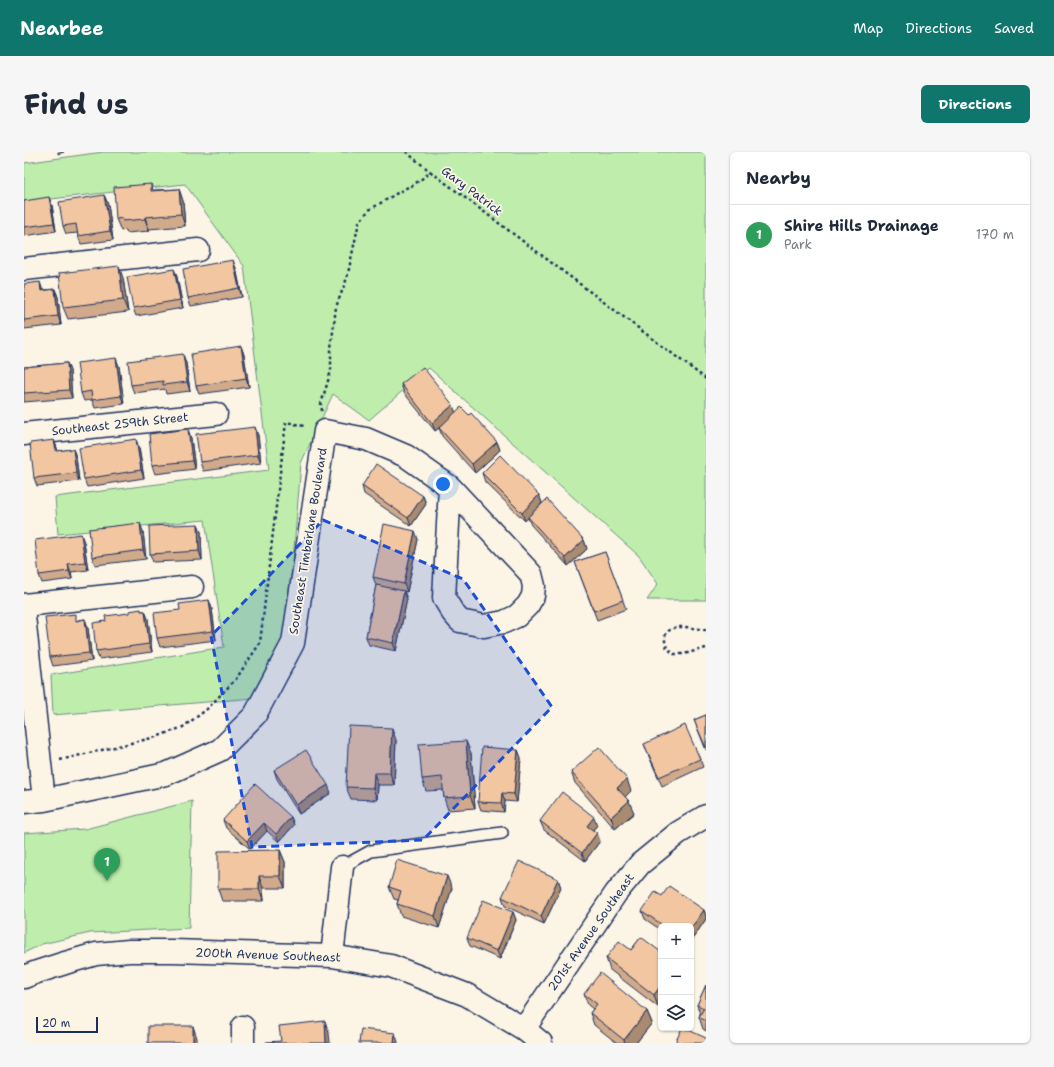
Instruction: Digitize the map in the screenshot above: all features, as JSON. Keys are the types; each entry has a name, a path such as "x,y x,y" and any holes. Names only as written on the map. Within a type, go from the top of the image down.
{"street":[{"path":"24,269 198,250"},
{"name":"Southeast 259th Street","path":"24,434 216,414"},
{"path":"325,431 366,439 406,456 450,487 531,574 534,586 533,596 528,605 517,616 504,622 484,626 460,621 444,598 450,487"},
{"name":"Southeast Timberlane Boulevard","path":"34,801 166,774 220,750 255,715 292,643 325,431"},
{"path":"34,801 40,764 24,617 192,587"},
{"name":"201st Avenue Southeast","path":"524,1029 616,893 640,864 678,833 706,816"},
{"path":"332,956 342,867"},
{"name":"200th Avenue Southeast","path":"24,977 65,962 96,954 129,951 332,956 391,966 405,971 468,995 524,1029"},
{"path":"524,1029 541,1043"}],"lane":[{"path":"342,867 371,851 502,833"}],"path":[{"path":"406,152 431,172"},
{"name":"Gary Patrick","path":"325,431 321,404 331,371 331,348 336,307 347,278 359,222 369,210 413,185 431,172 706,379"},
{"path":"40,764 156,737 183,727 206,710 236,679 260,643 286,422 325,431"},
{"path":"706,630 679,626 665,635 667,648 674,654 684,654 706,648"}],"highlighted area":[{"path":"323,520 463,579 552,707 423,840 252,847 211,636"}],"green space":[{"path":"103,152 706,152 706,600 647,600 658,584 639,556 429,368 369,420 333,394 301,463 293,561 282,643 254,698 53,715 51,675 224,647 205,520 58,534 55,497 269,470 244,266 185,184 24,202 24,163"},
{"path":"192,801 189,928 90,933 42,944 24,953 24,833 85,829"}],"building":[{"path":"151,184 151,191 179,189 181,214 145,217 145,219 123,221 123,218 116,219 114,187"},
{"path":"104,195 110,231 78,236 76,224 63,226 59,202"},
{"path":"49,197 54,223 24,227 24,201"},
{"path":"233,260 239,288 188,298 183,269"},
{"path":"119,266 123,300 63,307 59,273"},
{"path":"174,269 180,300 133,308 127,277"},
{"path":"40,282 41,291 55,289 58,316 24,320 24,284"},
{"path":"241,346 246,378 196,386 191,354"},
{"path":"183,354 187,382 163,385 163,381 131,385 128,361"},
{"path":"116,358 121,396 92,400 91,391 81,393 77,363"},
{"path":"67,363 69,390 24,393 24,367"},
{"path":"423,367 453,405 432,423 401,384"},
{"path":"461,407 469,415 471,413 497,442 472,464 439,428"},
{"path":"255,427 258,455 200,462 196,434"},
{"path":"188,429 192,461 152,465 149,434"},
{"path":"136,439 141,470 84,479 79,448"},
{"path":"54,440 56,451 73,449 76,473 34,478 30,443"},
{"path":"500,455 539,495 522,513 482,473"},
{"path":"376,464 423,496 408,518 362,486"},
{"path":"547,499 584,540 565,558 528,517"},
{"path":"140,523 143,550 92,557 89,529"},
{"path":"198,524 199,551 150,554 149,526"},
{"path":"384,524 415,531 404,584 373,577"},
{"path":"81,534 85,562 68,564 69,571 39,575 35,540"},
{"path":"605,552 623,600 594,611 575,562"},
{"path":"376,585 404,591 393,643 366,637"},
{"path":"209,600 213,631 157,638 154,613 180,610 179,604"},
{"path":"141,609 141,611 145,611 149,644 96,651 93,623 106,621 105,616 129,613 129,611"},
{"path":"76,614 76,621 85,619 89,653 50,657 45,617"},
{"path":"706,715 706,748 694,720"},
{"path":"685,725 700,759 659,777 644,744"},
{"path":"349,726 392,728 390,773 374,773 373,788 346,787"},
{"path":"466,741 470,796 444,798 442,777 422,779 419,744"},
{"path":"482,747 518,750 514,794 502,793 501,803 478,802"},
{"path":"599,747 627,779 617,788 629,801 611,817 571,772"},
{"path":"306,750 328,785 296,805 274,770"},
{"path":"255,784 291,817 276,834 264,823 247,841 223,820"},
{"path":"562,792 594,817 587,826 597,833 582,853 540,821"},
{"path":"280,850 280,876 259,876 259,889 218,889 218,851"},
{"path":"397,860 447,876 435,916 397,904 401,891 389,887"},
{"path":"519,861 558,879 541,916 502,897"},
{"path":"669,886 704,910 694,924 660,923 642,911 655,892 662,896"},
{"path":"483,900 513,912 497,951 467,938"},
{"path":"641,937 658,950 658,989 654,995 606,958 619,941 631,950"},
{"path":"600,973 647,1011 624,1040 590,1013 597,1004 584,994"},
{"path":"706,985 706,1021 699,1017 704,1008 697,1005"},
{"path":"325,1021 326,1043 266,1043 281,1041 279,1026"},
{"path":"148,1026 193,1026 193,1043 148,1043"},
{"path":"361,1029 395,1033 394,1043 359,1043"},
{"path":"681,1031 691,1031 706,1038 706,1043 675,1043"}],"place":[{"name":"Shire Hills Drainage","path":"107,881"}]}
